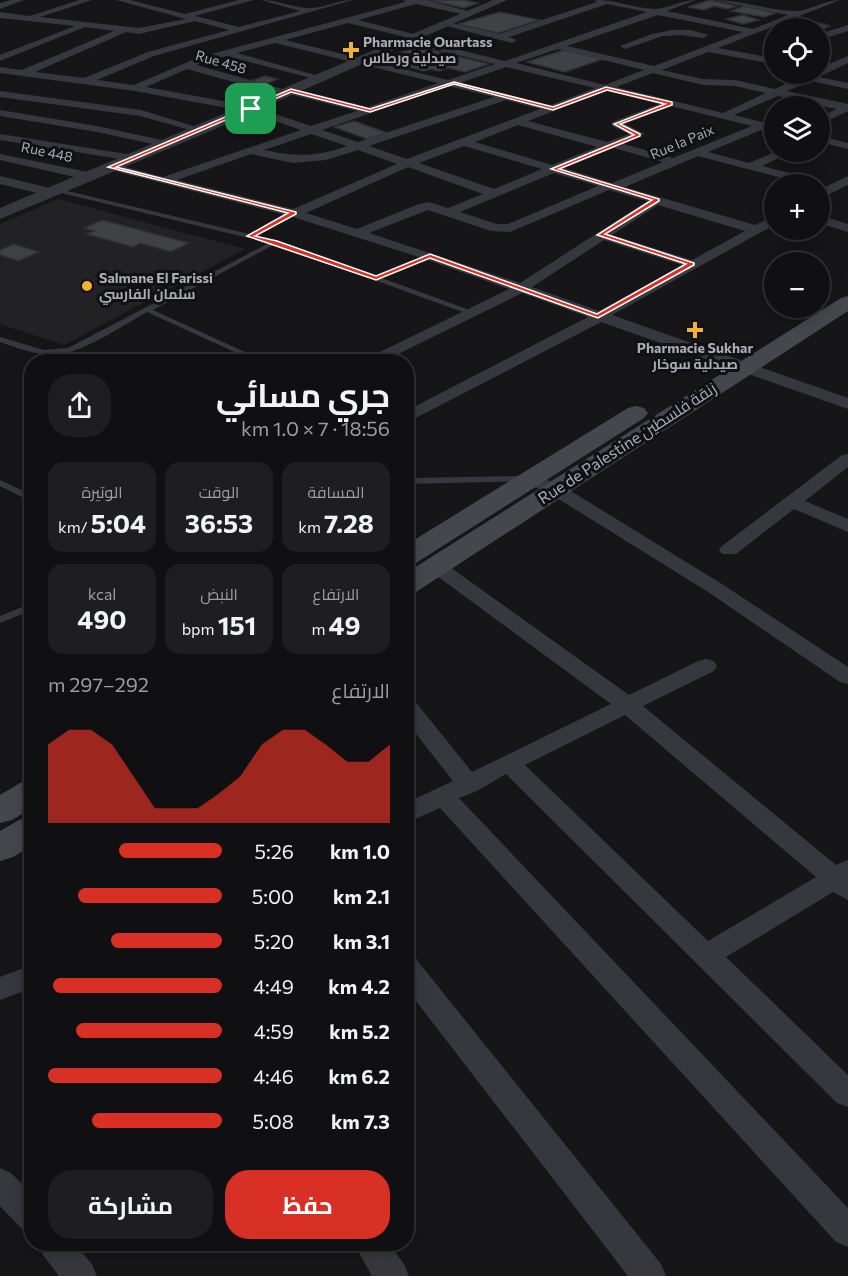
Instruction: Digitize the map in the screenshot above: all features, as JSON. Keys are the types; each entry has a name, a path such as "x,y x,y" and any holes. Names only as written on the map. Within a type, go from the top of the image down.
{"main road":[{"name":"Rue de Palestine زنقة فلسطين","path":"414,553 543,484 744,368 843,294"},
{"name":"Rue de Palestine زنقة فلسطين","path":"414,581 543,484 720,360 787,318"},
{"path":"0,811 24,797"},
{"path":"0,848 24,834"}],"street":[{"path":"0,6 20,0"},
{"path":"27,18 88,0"},
{"path":"120,0 137,2 150,8 553,109"},
{"path":"184,16 249,0"},
{"path":"265,0 310,10"},
{"path":"86,81 136,59 349,0"},
{"path":"0,214 251,109 502,0"},
{"path":"499,37 606,0 764,34"},
{"path":"164,180 692,0"},
{"path":"718,0 795,15"},
{"path":"743,5 757,0"},
{"path":"294,213 406,164 836,0"},
{"path":"135,88 186,65 415,1 471,13"},
{"path":"115,11 137,2"},
{"path":"150,8 168,3"},
{"path":"0,15 84,25 122,35"},
{"path":"72,24 94,17"},
{"path":"14,83 110,37 198,19"},
{"path":"348,20 506,64 764,126"},
{"path":"443,24 523,43 653,69 703,82 730,83 846,109"},
{"path":"0,58 84,25"},
{"path":"830,34 848,28"},
{"path":"625,46 674,31 727,40"},
{"path":"40,32 60,34"},
{"path":"583,37 604,41"},
{"path":"10,44 29,46"},
{"path":"144,44 166,50"},
{"path":"614,44 648,51"},
{"path":"706,49 764,59"},
{"path":"225,53 318,79"},
{"path":"659,53 682,58"},
{"path":"830,67 848,59"},
{"name":"Rue 458","path":"186,65 227,75 255,87 370,111"},
{"path":"0,70 14,83 141,112 201,130"},
{"path":"830,79 848,86"},
{"path":"14,83 86,81 251,109 496,194"},
{"path":"724,116 794,84"},
{"path":"252,151 293,160 326,157 506,97"},
{"path":"448,212 639,134 616,124 670,104"},
{"path":"830,117 846,109"},
{"path":"0,113 97,129 166,144"},
{"path":"518,122 674,162"},
{"name":"Rue la Paix","path":"357,233 429,206 496,228 510,228 674,162 693,152 764,128"},
{"path":"0,137 134,158"},
{"path":"464,142 756,230"},
{"path":"830,142 848,146"},
{"path":"693,152 776,174"},
{"name":"Rue 448","path":"0,157 88,176"},
{"path":"750,167 764,161"},
{"path":"111,167 294,213 430,256 848,404"},
{"path":"0,180 52,191"},
{"path":"832,188 848,180"},
{"path":"387,354 520,289 657,200"},
{"path":"830,222 848,228"},
{"path":"414,414 764,226"},
{"path":"600,235 692,264"},
{"path":"729,550 794,504 848,459"},
{"path":"543,484 715,588 848,677"},
{"path":"794,504 848,526"},
{"path":"436,566 629,706 844,879 707,955"},
{"path":"414,810 469,785 508,762 629,706 706,666"},
{"path":"414,715 469,785"},
{"path":"508,762 848,1094"},
{"path":"443,796 848,1232"},
{"path":"414,977 649,1276"},
{"path":"0,990 24,980"},
{"path":"0,1183 24,1208"},
{"path":"60,1251 80,1276"},
{"path":"375,1251 392,1276"}],"lane":[{"path":"52,191 275,242 471,312"},
{"path":"250,236 294,213"},
{"path":"63,354 275,242"},
{"path":"376,278 430,256"},
{"path":"148,310 245,354"},
{"path":"0,339 49,354"},
{"path":"414,481 543,484"},
{"path":"0,483 24,495"},
{"path":"0,620 24,610"}],"shaded area":[{"name":"Salmane El Farissi سلمان الفارسي","path":"58,199 245,249 64,345 0,324 0,224"}],"building":[{"path":"429,0 463,0 478,3 464,8"},
{"path":"710,0 737,6 727,9 714,6 704,10 688,7"},
{"path":"744,6 776,13 764,17 731,11"},
{"path":"500,12 539,20 498,33 458,24"},
{"path":"743,15 759,20 743,24 726,19"},
{"path":"418,47 489,64 465,72 448,68 439,71 430,69 424,71 379,59"},
{"path":"564,50 603,59 565,72 527,62"},
{"path":"265,76 278,79 261,86 247,82"},
{"path":"354,121 387,133 367,139 334,127"},
{"path":"102,220 189,243 171,252 140,243 133,247 86,234 94,231 84,228"},
{"path":"14,244 39,252 18,261 0,255 0,250"}],"place":[{"name":"Pharmacie Ouartass صيدلية ورطاس","path":"351,50"},
{"name":"Salmane El Farissi سلمان الفارسي","path":"87,286"},
{"name":"Pharmacie Sukhar صيدلية سوخار","path":"695,330"}],"route":[{"path":"454,83 553,109 606,88 670,104 616,124 637,132 638,135 554,169 657,200 600,235 692,264 598,316 430,256 376,278 275,242 250,236 294,213 111,167 251,109 291,91 370,111 454,83"}]}
